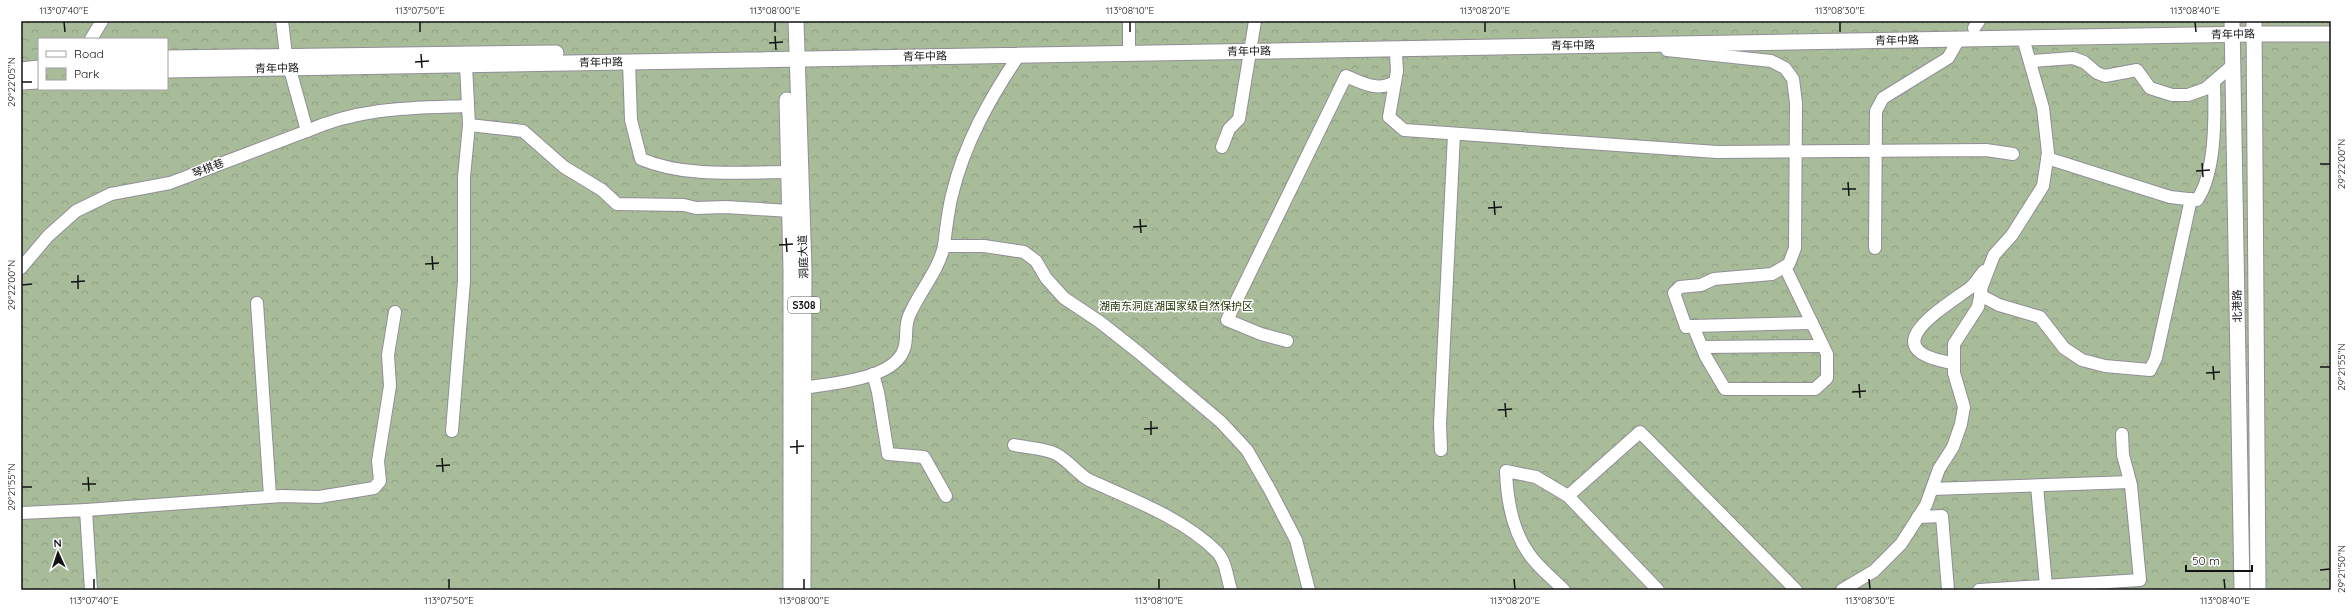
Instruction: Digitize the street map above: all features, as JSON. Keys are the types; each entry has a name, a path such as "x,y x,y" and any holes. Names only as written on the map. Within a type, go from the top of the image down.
{"main road":[{"name":"洞庭大道","path":"785,21 791,55 804,269 803,590"},
{"name":"洞庭大道","path":"791,590 789,172 791,55 796,21"},
{"path":"2254,26 2331,24"},
{"path":"791,55 1129,46 1250,47 1976,25 2232,27"},
{"name":"青年中路","path":"168,70 288,61 791,55 1019,55 1250,47 1664,44 2023,38 2254,26 2331,34"},
{"name":"北港路","path":"2254,26 2258,590"},
{"name":"北港路","path":"2232,27 2242,590"},
{"name":"青年中路","path":"168,58 466,65 629,62 791,55"},
{"path":"21,70 38,68"},
{"path":"21,82 38,80"}],"street":[{"path":"92,38 102,21"},
{"path":"282,21 288,61 307,130"},
{"path":"1129,21 1129,46"},
{"path":"1222,147 1229,128 1239,119 1255,21"},
{"path":"1842,590 1874,571 1901,544 1926,505 1939,469 1953,447 1961,424 1964,407 1954,373 1954,344 1978,307 1980,296 1994,255 2012,235 2043,186 2048,158 2043,108 2031,61 2023,38"},
{"path":"1875,248 1876,111 1883,98 1948,58 1959,39"},
{"path":"1664,44 1667,50 1771,61 1785,68 1793,79 1796,103 1795,248 1789,264 1772,274 1714,279 1701,285 1680,287 1674,293 1686,327 1812,323"},
{"path":"1396,54 1395,82 1390,117 1404,130 1717,152 1986,150 2013,154"},
{"path":"804,388 857,379 873,374 897,362 904,349 908,317 940,261 944,246 952,194 970,139 994,90 1019,55"},
{"path":"2031,61 2073,58 2084,62 2097,73 2105,76 2137,70 2150,88 2172,95 2188,95 2205,89 2214,83 2233,65"},
{"path":"629,62 631,120 641,159 657,166 682,170 789,172"},
{"path":"452,431 464,281 464,177 470,125 466,65"},
{"path":"1287,341 1227,320 1346,76 1374,88 1388,86 1395,82"},
{"path":"2048,158 2170,197 2197,200 2210,174 2215,108 2214,83"},
{"name":"琴棋巷","path":"21,268 48,236 76,211 111,194 170,183 334,119 363,113 397,109 468,106"},
{"path":"470,125 523,131 564,167 602,190 617,204 684,204 696,208 726,207 790,211"},
{"path":"1441,450 1440,416 1454,134"},
{"path":"1980,296 1999,305 2040,317 2064,348 2082,360 2105,366 2150,370 2158,346 2191,199"},
{"path":"944,246 984,246 1024,252 1036,261 1046,278 1064,298 1100,322 1138,352 1221,422 1247,450 1270,490 1296,540 1309,590"},
{"path":"1953,364 1935,360 1920,353 1915,342 1917,330 1949,301 1971,287 1991,263"},
{"path":"1694,326 1702,347 1725,389 1815,389 1827,378 1827,354 1785,267"},
{"path":"257,304 270,496"},
{"path":"21,513 86,510 141,504 270,496 319,497 358,492 374,488 380,481 378,461 390,386 388,355 394,312"},
{"path":"1702,347 1823,346"},
{"path":"873,374 878,392 888,454 924,457 946,496"},
{"path":"1568,496 1640,432 1796,590"},
{"path":"1979,590 2140,580 2130,482 2124,455 2122,434"},
{"path":"1014,445 1055,454 1075,467 1087,479 1144,505 1192,532 1216,550 1222,557 1231,590"},
{"path":"1564,590 1530,555 1521,541 1514,526 1509,505 1506,471 1536,477 1568,496 1658,590"},
{"path":"1932,489 2130,482"},
{"path":"2036,486 2046,586"},
{"path":"86,510 91,590"},
{"path":"1918,517 1942,516 1948,590"}],"green space":[{"name":"湖南东洞庭湖国家级自然保护区","path":"21,21 2331,21 2331,590 21,590"}]}
